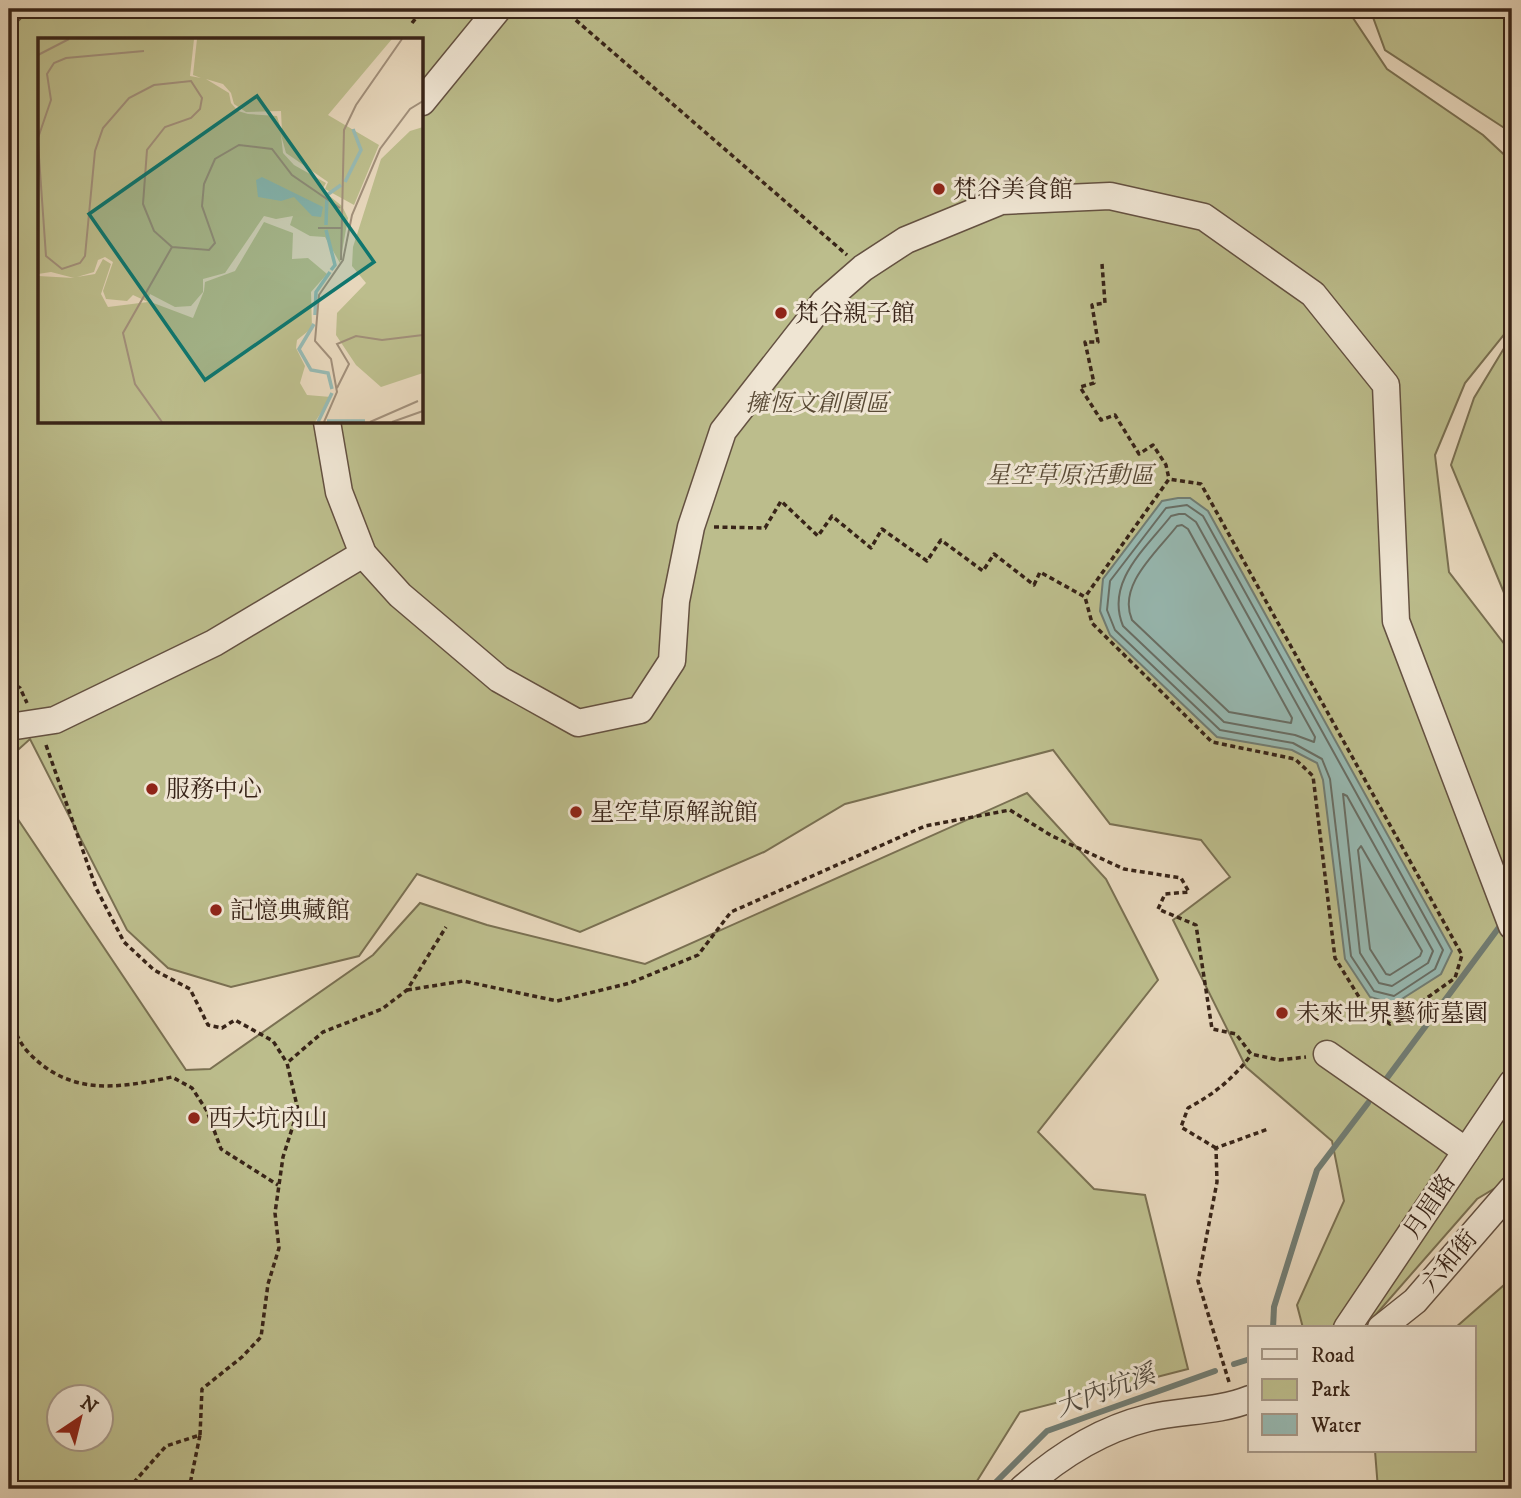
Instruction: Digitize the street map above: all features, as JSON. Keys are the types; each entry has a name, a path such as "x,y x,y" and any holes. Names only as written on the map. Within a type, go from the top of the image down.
{"street":[{"path":"424,100 498,9"},
{"path":"327,424 339,492 363,554 400,596 499,679 578,723 640,710 672,661 676,601 691,527 723,431 824,302 863,268 906,240 1000,201 1110,195 1204,216 1313,294 1386,385 1396,621 1507,913"},
{"path":"9,727 55,720 214,643 363,554"},
{"path":"1327,1054 1466,1151"},
{"name":"月眉路","path":"1347,1326 1512,1083"},
{"name":"六和街","path":"1384,1326 1415,1301 1512,1189"},
{"path":"1021,1489 1051,1463 1104,1432 1149,1418 1242,1402"}],"path":[{"path":"412,23 423,9"},
{"path":"563,9 863,268"},
{"path":"1085,597 1169,479 1166,465 1153,445 1139,454 1115,415 1101,420 1080,387 1094,383 1085,342 1098,342 1092,305 1105,303 1102,264"},
{"path":"691,527 765,528 780,501 818,536 832,516 871,548 882,529 927,561 940,540 983,571 994,554 1034,585 1040,572 1085,597 1092,623 1212,742 1296,759 1313,776 1335,958 1364,1005 1390,1024 1455,978 1462,955 1201,484 1169,479"},
{"path":"9,681 20,688 53,758 96,888 124,942 154,970 190,989 208,1025 222,1028 235,1020 273,1041 287,1063 298,1110 283,1157 275,1213 279,1248 268,1284 261,1336 242,1357 202,1389 200,1435 189,1489"},
{"path":"407,989 463,981 557,1001 630,983 671,969 698,955 731,912 925,826 1010,810 1052,836 1124,869 1181,878 1189,892 1165,894 1158,909 1196,925 1212,1029 1236,1034 1251,1055 1279,1060 1327,1054"},
{"path":"287,1063 323,1032 382,1009 407,989 446,927"},
{"path":"9,1019 27,1052 59,1076 91,1086 126,1087 172,1077 192,1088 207,1111 221,1149 279,1185"},
{"path":"1216,1148 1181,1127 1188,1108 1215,1093 1236,1075 1251,1055"},
{"path":"1216,1148 1268,1129"},
{"path":"1216,1148 1217,1182 1198,1281 1242,1402"},
{"path":"128,1489 166,1446 200,1435"}],"green space":[{"name":"擁恆文創園區","path":"9,9 1347,9 1387,69 1483,135 1512,162 1511,326 1465,383 1435,455 1449,572 1512,654 1512,1178 1477,1199 1372,1319 1362,1326 1302,1326 1297,1305 1344,1201 1332,1141 1246,1067 1173,920 1230,877 1201,840 1110,824 1053,750 845,804 764,852 580,932 417,874 359,956 231,987 168,968 127,930 30,739 9,758"},
{"path":"1370,9 1512,9 1512,133 1385,50"},
{"path":"1512,335 1512,612 1451,465 1474,398"},
{"path":"1027,793 1106,879 1158,980 1038,1132 1094,1189 1145,1195 1188,1369 1020,1412 972,1489 9,1489 9,806 186,1070 210,1069 373,955 420,903 487,925 645,964"},
{"path":"1512,1278 1512,1489 1378,1489 1375,1452 1476,1452 1476,1326 1457,1326"}],"water":[{"path":"1190,498 1208,511 1452,951 1441,974 1394,1004 1370,997 1345,959 1323,780 1317,763 1292,750 1217,737 1110,635 1100,611 1103,579 1162,501"}],"waterway":[{"name":"大內坑溪","path":"1387,1078 1503,922"},
{"name":"大內坑溪","path":"1273,1326 1274,1307 1317,1170 1368,1103"},
{"name":"大內坑溪","path":"1234,1364 1248,1360"},
{"name":"大內坑溪","path":"989,1489 1047,1431 1215,1371"}],"place":[{"name":"梵谷美食館","path":"939,189"},
{"name":"梵谷親子館","path":"781,313"},
{"name":"服務中心","path":"152,789"},
{"name":"星空草原解說館","path":"576,812"},
{"name":"記憶典藏館","path":"216,910"},
{"name":"未來世界藝術墓園","path":"1282,1013"},
{"name":"西大坑內山","path":"194,1118"}],"park label":[{"name":"星空草原活動區","path":"1070,475"}]}
